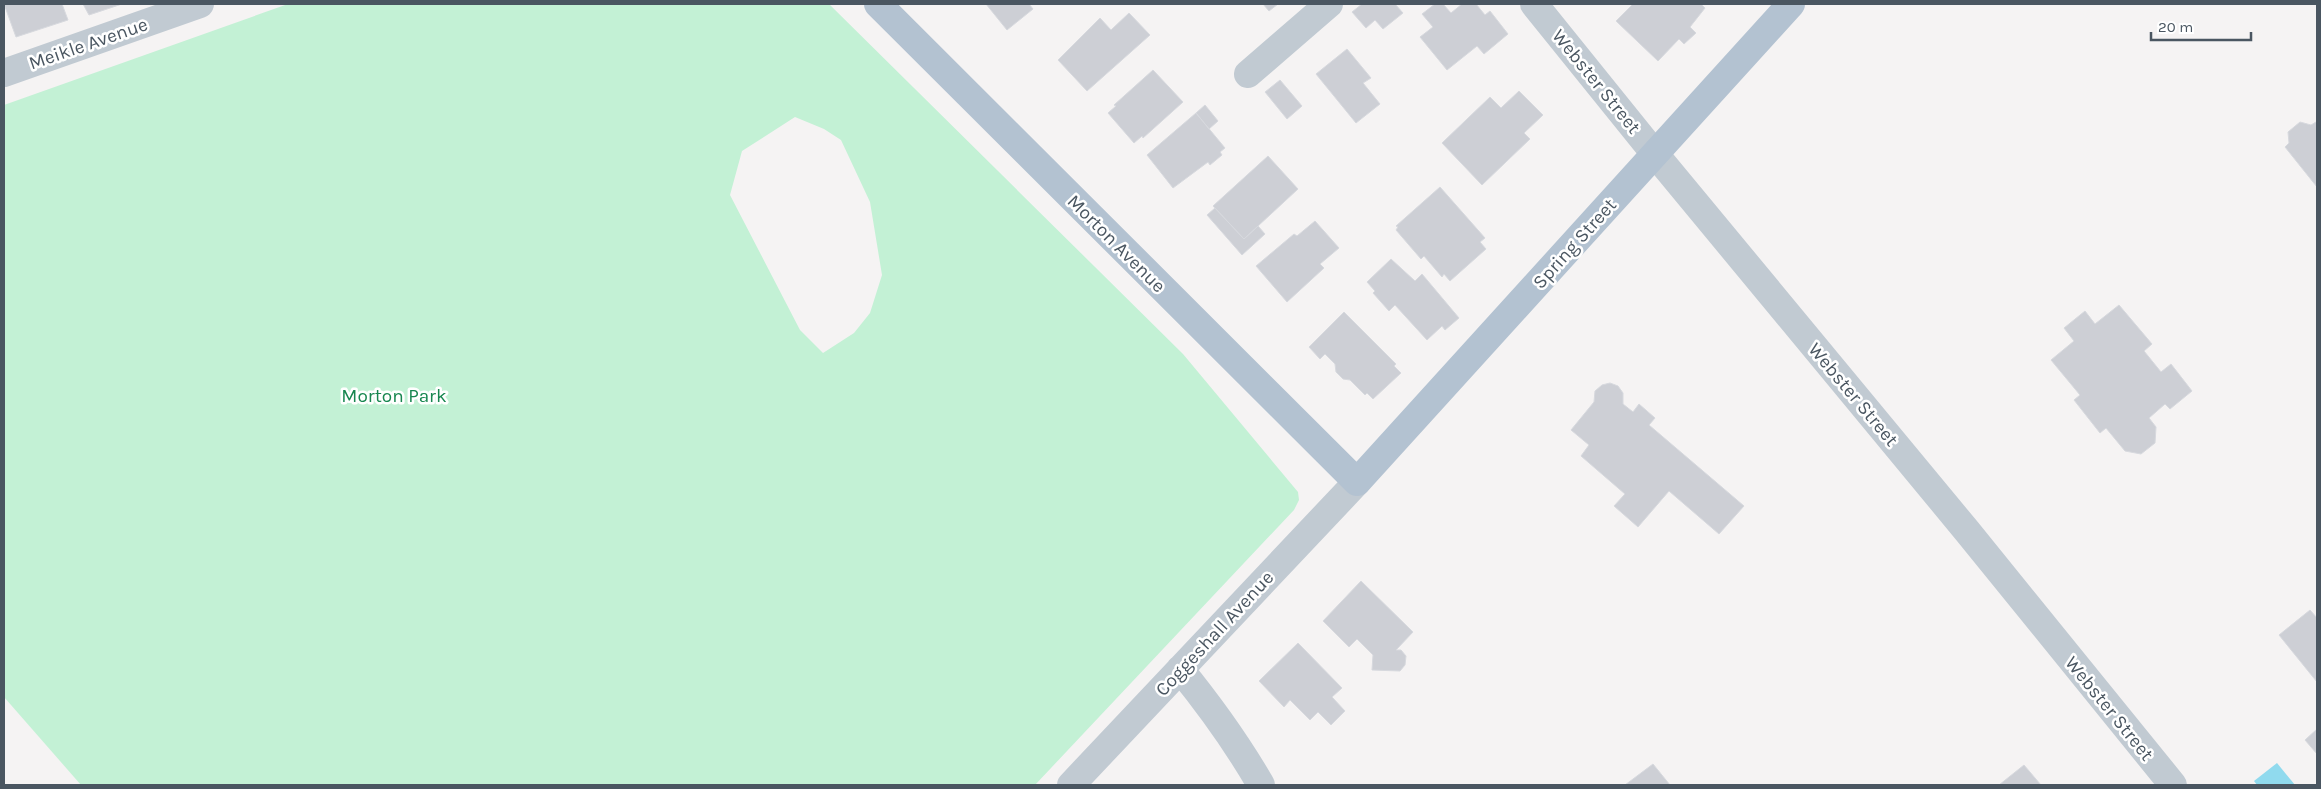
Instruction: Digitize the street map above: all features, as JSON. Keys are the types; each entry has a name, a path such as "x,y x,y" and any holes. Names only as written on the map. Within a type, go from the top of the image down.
{"main road":[{"name":"Morton Avenue","path":"878,4 1357,482"},
{"name":"Spring Street","path":"1357,482 1790,4"}],"street":[{"name":"Meikle Avenue","path":"4,73 200,4"},
{"path":"1248,74 1329,4"},
{"name":"Webster Street","path":"1534,4 1655,154 1967,530 2173,785"},
{"name":"Coggeshall Avenue","path":"1070,785 1357,482"},
{"path":"1180,669 1213,710 1261,785"}],"green space":[{"name":"Morton Park","path":"288,4 829,4 1183,354 1298,492 1299,500 1294,510 1035,785 81,785 4,697 4,105","holes":["795,117 824,129 841,140 870,202 882,275 870,313 854,333 823,353 800,330 730,195 742,151"]}],"water":[{"path":"2277,763 2295,785 2257,785 2254,781"}],"building":[{"path":"4,4 62,4 68,20 16,37"},
{"path":"83,4 122,4 89,15"},
{"path":"986,4 1029,4 1033,9 1007,30"},
{"path":"1263,4 1278,4 1269,11"},
{"path":"1362,4 1395,4 1403,13 1383,29 1375,20 1366,28 1352,12"},
{"path":"1435,4 1443,4 1451,13 1462,4 1476,4 1485,15 1490,11 1508,34 1484,54 1477,46 1447,70 1420,37 1433,27 1422,14"},
{"path":"1633,4 1701,4 1705,8 1690,27 1696,33 1684,44 1679,39 1658,61 1616,21"},
{"path":"1129,13 1150,35 1087,91 1058,60 1100,18 1111,30"},
{"path":"1347,49 1371,78 1363,83 1380,104 1356,123 1316,74"},
{"path":"1153,70 1183,102 1143,138 1142,136 1134,143 1108,113 1116,106 1114,105"},
{"path":"1280,80 1302,106 1287,119 1265,92"},
{"path":"1519,91 1543,115 1524,133 1530,139 1482,185 1442,143 1490,97 1501,108"},
{"path":"1205,105 1218,121 1209,129 1196,113"},
{"path":"1196,113 1225,148 1220,152 1222,155 1210,165 1208,162 1173,188 1147,155"},
{"path":"2300,122 2311,125 2317,123 2317,187 2285,147 2289,143 2288,132"},
{"path":"1268,156 1298,189 1244,239 1213,206"},
{"path":"1440,187 1485,238 1480,242 1486,249 1450,281 1444,274 1442,277 1424,256 1421,259 1396,230 1398,227 1396,226"},
{"path":"1215,208 1244,239 1258,226 1265,234 1242,255 1207,215"},
{"path":"1315,221 1339,248 1320,264 1324,268 1287,302 1256,266 1294,234 1297,236"},
{"path":"1391,259 1415,281 1422,274 1459,318 1445,330 1442,326 1427,340 1395,305 1389,311 1373,293 1375,291 1367,282"},
{"path":"2119,305 2152,344 2144,351 2161,372 2171,364 2192,391 2170,409 2165,404 2149,418 2156,427 2155,443 2141,454 2125,451 2106,428 2100,433 2074,400 2080,395 2051,360 2074,341 2064,328 2085,311 2095,324"},
{"path":"1344,312 1396,364 1394,366 1401,373 1373,399 1367,393 1365,395 1350,380 1343,379 1336,372 1335,364 1325,354 1320,359 1309,347"},
{"path":"1610,383 1618,386 1623,393 1623,404 1633,412 1639,404 1655,418 1649,425 1744,506 1719,534 1669,491 1638,527 1614,506 1625,494 1581,456 1589,445 1571,430 1594,402 1595,391 1602,385"},
{"path":"1361,581 1413,632 1396,650 1401,650 1406,656 1405,665 1400,671 1372,670 1373,655 1357,639 1349,647 1323,621"},
{"path":"2310,610 2317,618 2317,682 2279,635"},
{"path":"1298,643 1342,688 1332,697 1345,711 1331,725 1318,712 1310,720 1290,700 1284,707 1259,681"},
{"path":"2317,729 2317,754 2305,740"},
{"path":"1653,764 1670,785 1625,785"},
{"path":"2024,765 2041,785 1999,785"}]}
